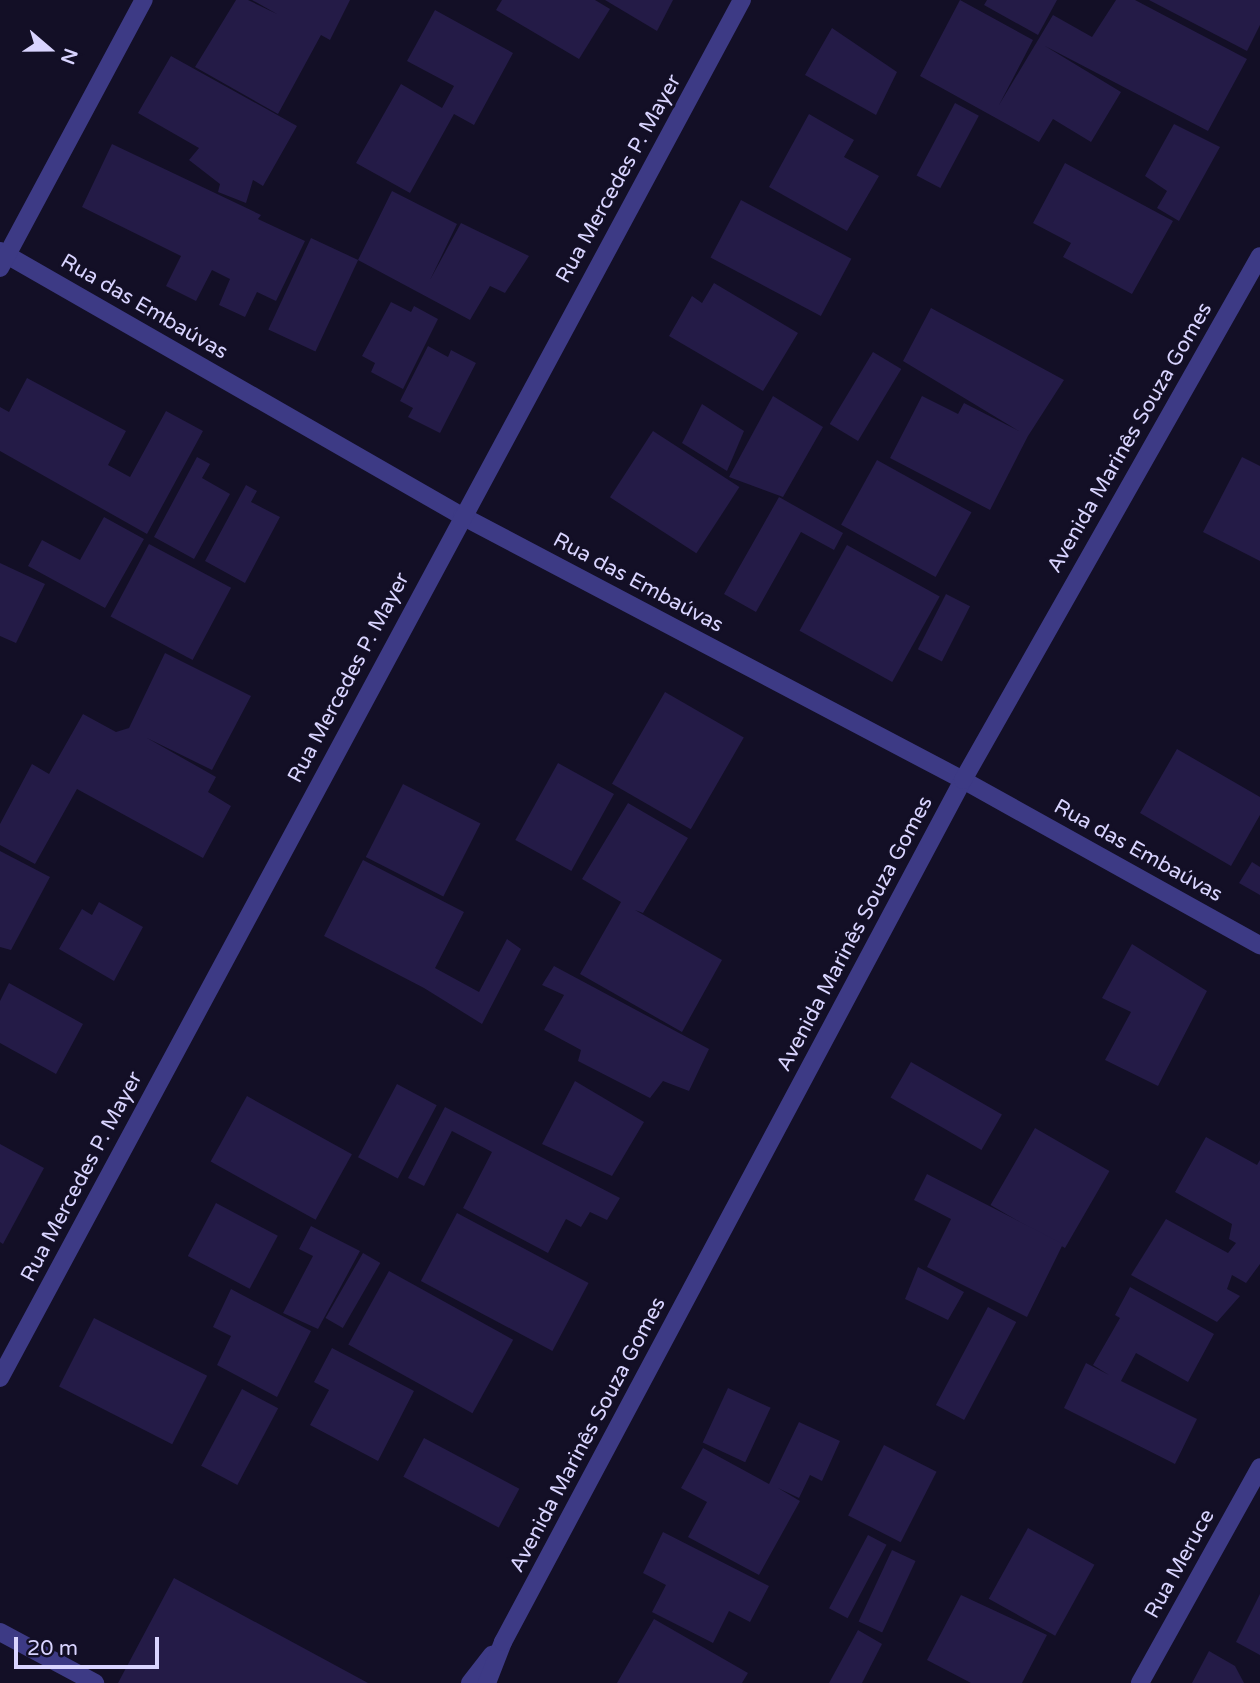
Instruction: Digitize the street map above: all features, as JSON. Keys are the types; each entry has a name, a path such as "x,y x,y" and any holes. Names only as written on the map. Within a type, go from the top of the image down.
{"street":[{"path":"3,258 144,0"},
{"name":"Rua Mercedes P. Mayer","path":"0,1378 742,0"},
{"name":"Avenida Marinês Souza Gomes","path":"487,1683 503,1642 963,780 1260,256"},
{"name":"Rua das Embaúvas","path":"3,258 462,516 963,780 1260,945"},
{"name":"Rua Meruce","path":"1140,1683 1260,1467"},
{"path":"0,1632 95,1683"},
{"name":"Avenida Marinês Souza Gomes","path":"470,1683 503,1642"}],"building":[{"path":"236,0 248,0 277,14 252,0 350,0 330,40 321,35 278,114 195,67"},
{"path":"502,0 595,0 610,9 579,59 496,10"},
{"path":"605,0 673,0 657,31"},
{"path":"960,0 1033,40 999,105 1053,15 1092,37 1116,0 1135,0 1247,59 1208,131 1045,46 1121,92 1091,142 1053,119 1039,142 920,76"},
{"path":"987,0 1057,0 1038,35 984,5"},
{"path":"1149,0 1260,0 1260,25 1247,51"},
{"path":"435,10 513,53 474,125 454,114 410,193 356,163 401,84 442,108 454,86 407,61"},
{"path":"832,28 897,72 876,115 805,75"},
{"path":"171,56 297,126 263,186 253,180 246,203 218,192 220,184 189,160 199,148 138,113"},
{"path":"955,103 979,116 940,188 917,175"},
{"path":"809,114 854,140 844,157 879,176 847,231 769,187"},
{"path":"1174,124 1220,147 1179,221 1157,208 1167,191 1145,176"},
{"path":"112,144 261,215 258,219 305,241 276,301 257,292 245,317 219,305 230,279 212,270 196,301 166,286 181,256 82,207"},
{"path":"1065,163 1173,221 1132,294 1063,257 1071,243 1033,223"},
{"path":"392,191 457,224 430,280 461,223 529,256 505,293 490,286 470,320 358,260"},
{"path":"741,200 851,259 821,316 710,257"},
{"path":"311,238 358,260 315,352 268,330"},
{"path":"714,283 798,333 763,391 669,336 692,296 702,303"},
{"path":"391,302 411,312 414,306 438,319 403,389 371,372 375,363 362,356"},
{"path":"931,308 1064,380 1028,436 990,510 890,458 922,396 958,414 964,403 1019,431 903,361"},
{"path":"428,346 448,357 451,350 476,363 440,433 408,417 413,408 400,401"},
{"path":"873,352 901,369 858,441 830,424"},
{"path":"27,378 126,431 108,465 130,477 166,411 203,431 147,534 0,451 0,407 9,412"},
{"path":"773,396 823,427 783,497 729,477"},
{"path":"702,404 744,431 727,471 682,443"},
{"path":"653,431 739,487 696,553 610,497"},
{"path":"197,457 210,464 202,478 230,494 194,559 154,537"},
{"path":"1242,457 1260,466 1260,561 1203,532"},
{"path":"877,460 971,512 936,577 841,525"},
{"path":"246,485 257,491 251,502 280,517 245,583 205,561"},
{"path":"779,497 843,533 834,550 801,532 756,612 724,594"},
{"path":"104,517 144,539 105,608 28,566 42,540 80,560"},
{"path":"149,544 231,588 193,660 111,616"},
{"path":"847,545 940,596 892,682 799,631"},
{"path":"0,563 45,584 16,643 0,636"},
{"path":"946,594 970,606 942,662 918,649"},
{"path":"165,653 251,696 212,770 147,738 216,777 208,792 231,806 203,858 77,789 35,864 0,845 0,824 32,764 49,774 83,714 116,732 129,728"},
{"path":"665,692 744,738 691,829 612,784"},
{"path":"1177,749 1260,797 1260,815 1231,866 1140,813"},
{"path":"558,763 614,794 571,871 515,840"},
{"path":"403,784 481,823 443,897 366,857"},
{"path":"628,803 688,838 643,913 635,910 722,960 682,1032 580,974 621,902 582,879"},
{"path":"0,851 50,877 11,950 0,947"},
{"path":"363,860 464,912 435,968 479,992 507,939 521,949 482,1024 424,988 324,936"},
{"path":"1252,862 1260,867 1260,895 1239,883"},
{"path":"99,902 143,927 114,981 59,949 82,909 92,915"},
{"path":"1132,944 1207,991 1158,1086 1105,1060 1131,1012 1102,998"},
{"path":"554,966 709,1049 689,1091 663,1081 650,1098 578,1061 581,1050 544,1030 564,995 542,985"},
{"path":"9,983 83,1024 56,1074 0,1043 0,1001"},
{"path":"911,1062 1002,1114 981,1150 890,1098"},
{"path":"575,1081 644,1122 612,1176 542,1144"},
{"path":"397,1084 437,1105 398,1178 358,1157"},
{"path":"247,1096 352,1154 316,1220 211,1162"},
{"path":"445,1107 620,1198 607,1220 590,1212 581,1227 566,1219 548,1253 463,1208 492,1152 452,1131 424,1186 408,1178"},
{"path":"1035,1128 1109,1171 1065,1248 990,1205"},
{"path":"1206,1137 1257,1165 1260,1160 1260,1264 1246,1283 1232,1275 1227,1289 1240,1296 1217,1322 1131,1275 1166,1219 1228,1253 1236,1243 1229,1239 1232,1224 1175,1192"},
{"path":"0,1144 44,1168 3,1244 0,1242"},
{"path":"927,1174 1063,1244 1027,1317 927,1267 951,1219 914,1200"},
{"path":"216,1203 278,1236 250,1289 188,1256"},
{"path":"457,1213 589,1283 552,1351 421,1281"},
{"path":"311,1226 360,1251 318,1329 283,1313 313,1256 299,1249"},
{"path":"363,1253 380,1263 343,1328 326,1318"},
{"path":"918,1267 964,1292 948,1320 905,1299"},
{"path":"389,1271 513,1340 472,1413 348,1344"},
{"path":"1130,1287 1214,1334 1188,1382 1136,1353 1121,1381 1197,1419 1175,1464 1064,1408 1086,1363 1109,1375 1093,1365 1120,1318 1115,1315"},
{"path":"231,1289 311,1331 277,1397 217,1365 231,1336 213,1327"},
{"path":"988,1307 1016,1322 964,1420 936,1405"},
{"path":"94,1318 207,1376 172,1444 59,1387"},
{"path":"332,1348 414,1391 378,1461 310,1425 329,1390 314,1382"},
{"path":"728,1388 771,1408 745,1462 703,1442"},
{"path":"242,1389 278,1408 237,1485 201,1466"},
{"path":"799,1422 840,1441 822,1481 810,1475 799,1498 778,1488 800,1501 759,1575 688,1537 707,1502 681,1488 703,1448 769,1484"},
{"path":"424,1438 519,1489 499,1528 403,1477"},
{"path":"884,1445 937,1472 901,1542 848,1515"},
{"path":"1028,1528 1094,1565 1055,1636 989,1599"},
{"path":"663,1532 769,1586 750,1622 729,1611 713,1643 652,1612 666,1585 643,1573"},
{"path":"868,1535 887,1545 848,1618 829,1608"},
{"path":"892,1550 916,1561 882,1633 859,1622"},
{"path":"174,1578 368,1683 118,1683"},
{"path":"1260,1594 1260,1655 1236,1642"},
{"path":"961,1595 1047,1635 1022,1683 971,1683 927,1660"},
{"path":"654,1619 748,1673 742,1683 617,1683"},
{"path":"858,1630 882,1644 862,1683 829,1683"},
{"path":"1209,1651 1235,1666 1244,1683 1192,1683"}]}
